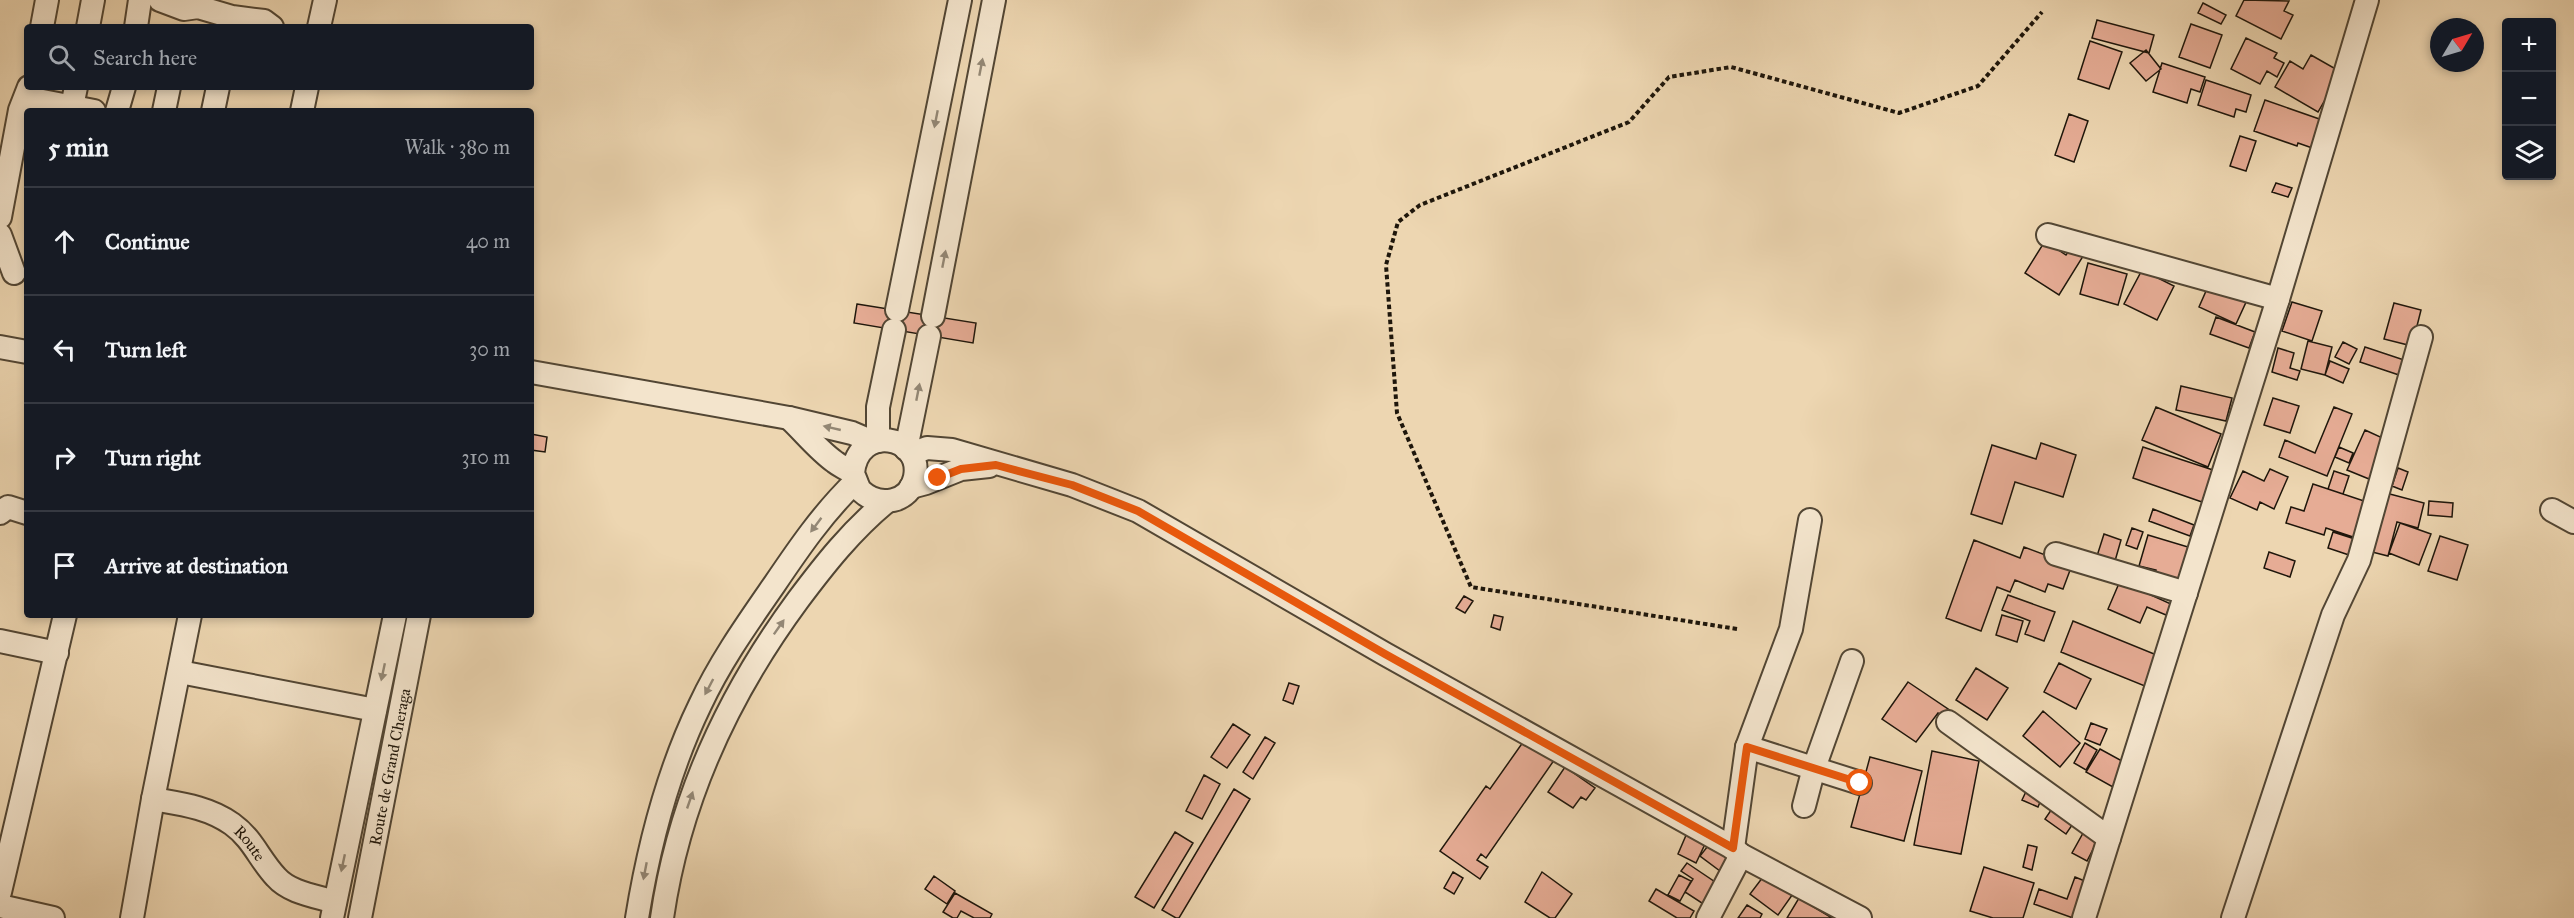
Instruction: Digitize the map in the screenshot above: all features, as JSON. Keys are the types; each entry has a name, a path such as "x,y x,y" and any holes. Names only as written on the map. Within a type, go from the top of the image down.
{"street":[{"path":"43,24 47,0"},
{"path":"89,24 93,0"},
{"path":"136,24 140,0"},
{"path":"160,0 182,18 198,7 231,22 264,21 268,24"},
{"path":"320,24 324,0"},
{"path":"876,441 878,407 960,0"},
{"path":"908,451 994,0"},
{"path":"2084,918 2278,299 2362,1"},
{"path":"118,108 123,90"},
{"path":"165,108 168,90"},
{"path":"214,108 217,90"},
{"path":"303,108 306,90"},
{"path":"0,217 20,110 28,93 78,104"},
{"path":"0,235 14,273"},
{"path":"2048,235 2278,299"},
{"path":"2233,918 2334,615 2359,560 2421,337"},
{"path":"0,347 24,351"},
{"path":"534,373 789,418 876,441 897,442 908,451 915,467 911,486 905,494 886,502 831,556 780,624 742,684 710,747 685,813 667,881 662,918"},
{"path":"789,418 829,457 854,477 860,489 871,499 886,502"},
{"path":"637,918 661,804 672,770 700,704 736,640 807,536 854,477 858,454 876,441"},
{"path":"908,451 939,448 1072,485 1138,511 1385,654 1860,918"},
{"path":"911,486 926,483 961,469 996,465"},
{"path":"2552,510 2574,522"},
{"path":"1708,918 1737,851 1747,747 1791,629 1810,520"},
{"path":"2056,554 2186,593"},
{"path":"0,892 64,618"},
{"path":"132,918 189,618"},
{"path":"333,910 393,618"},
{"name":"Route de Grand Cheraga","path":"360,918 418,618"},
{"path":"0,641 57,653"},
{"path":"1804,806 1814,768 1852,661"},
{"path":"180,672 375,710"},
{"path":"1948,722 2109,838"},
{"path":"1747,747 1860,783"},
{"name":"Route","path":"153,799 206,809 231,823 258,850 277,879 333,910"},
{"path":"0,906 54,918"}],"path":[{"path":"1737,629 1471,586 1397,413 1386,265 1398,222 1420,205 1629,122 1669,77 1731,67 1899,113 1978,86 2042,12"}],"building":[{"path":"2244,0 2289,1 2284,11 2293,15 2281,39 2236,16"},
{"path":"2203,3 2226,15 2221,24 2198,13"},
{"path":"2097,20 2154,35 2149,53 2092,38"},
{"path":"2191,24 2222,35 2210,68 2179,57"},
{"path":"2246,38 2277,53 2274,58 2284,63 2277,77 2267,71 2260,84 2231,69"},
{"path":"2090,41 2122,52 2109,89 2078,79"},
{"path":"2146,50 2161,69 2146,81 2130,63"},
{"path":"2311,55 2341,72 2318,112 2275,87 2290,61 2303,69"},
{"path":"2162,63 2205,77 2200,92 2191,89 2187,103 2153,92"},
{"path":"2206,80 2251,95 2246,112 2236,109 2234,117 2198,105"},
{"path":"2265,100 2328,122 2318,150 2298,143 2297,146 2254,131"},
{"path":"2069,114 2088,121 2074,162 2055,155"},
{"path":"2240,136 2256,141 2246,171 2230,166"},
{"path":"2276,183 2292,188 2288,197 2272,192"},
{"path":"2045,241 2066,255 2073,245 2085,253 2059,295 2025,273"},
{"path":"2088,263 2127,274 2118,305 2080,294"},
{"path":"2142,270 2174,286 2157,320 2124,304"},
{"path":"2210,282 2247,300 2236,324 2199,307"},
{"path":"2292,302 2322,311 2312,341 2282,331"},
{"path":"2394,303 2421,310 2412,346 2384,339"},
{"path":"857,304 976,323 973,343 854,323"},
{"path":"2216,317 2255,332 2249,348 2210,334"},
{"path":"2308,341 2332,347 2325,375 2301,369"},
{"path":"2343,342 2357,349 2349,364 2335,357"},
{"path":"2365,347 2404,360 2399,375 2360,362"},
{"path":"2278,348 2294,353 2290,368 2300,371 2297,380 2272,372"},
{"path":"2330,361 2349,369 2343,383 2325,375"},
{"path":"2181,386 2232,398 2226,421 2176,410"},
{"path":"2273,398 2299,406 2290,433 2264,425"},
{"path":"2156,407 2221,434 2208,467 2142,440"},
{"path":"2334,407 2352,414 2327,476 2279,457 2285,440 2315,453"},
{"path":"2365,430 2387,440 2369,479 2347,470"},
{"path":"534,435 547,437 545,452 534,450"},
{"path":"2041,443 2076,455 2063,497 2015,482 2002,524 1971,514 1992,445 2036,459"},
{"path":"2143,447 2213,470 2202,502 2133,478"},
{"path":"2339,447 2353,453 2349,463 2335,457"},
{"path":"2398,468 2408,472 2402,490 2392,486"},
{"path":"2270,469 2288,477 2274,509 2260,502 2257,510 2230,498 2243,471 2264,481"},
{"path":"2334,471 2349,476 2343,494 2328,489"},
{"path":"2313,484 2367,502 2356,538 2326,528 2324,535 2286,523 2291,507 2304,511"},
{"path":"2386,493 2424,503 2418,528 2397,522 2388,556 2372,552"},
{"path":"2429,501 2453,503 2452,517 2428,515"},
{"path":"2153,509 2194,525 2190,536 2149,521"},
{"path":"2400,523 2431,534 2419,565 2389,553"},
{"path":"2132,528 2143,532 2137,549 2126,545"},
{"path":"2333,532 2358,540 2352,556 2328,548"},
{"path":"2104,534 2121,540 2115,561 2097,556"},
{"path":"2148,535 2188,547 2179,580 2155,574 2156,570 2139,566"},
{"path":"2440,536 2468,545 2457,580 2428,571"},
{"path":"1974,540 2020,558 2024,547 2072,565 2063,589 2048,584 2045,592 2015,580 2010,592 1997,587 1981,631 1946,618"},
{"path":"2269,552 2295,561 2290,577 2264,568"},
{"path":"2120,581 2171,604 2166,615 2147,607 2140,623 2108,609"},
{"path":"2008,595 2055,612 2044,641 2025,634 2030,621 2002,610"},
{"path":"1464,596 1473,601 1465,613 1456,608"},
{"path":"1494,615 1503,617 1500,630 1491,627"},
{"path":"2002,615 2023,621 2017,642 1996,635"},
{"path":"2073,621 2164,658 2162,693 2061,652"},
{"path":"2059,663 2091,679 2076,709 2044,692"},
{"path":"1976,668 2008,688 1987,720 1956,700"},
{"path":"1908,682 1951,711 1946,718 1938,713 1916,742 1882,719"},
{"path":"1289,683 1299,686 1293,704 1283,700"},
{"path":"2043,711 2080,743 2060,767 2023,736"},
{"path":"2091,723 2107,729 2100,745 2085,739"},
{"path":"1233,724 1250,735 1227,768 1211,757"},
{"path":"1528,735 1557,756 1486,858 1481,854 1477,860 1488,867 1480,879 1440,851 1486,786 1490,789"},
{"path":"1265,737 1275,743 1253,779 1243,772"},
{"path":"2085,743 2097,750 2086,770 2074,763"},
{"path":"2100,749 2142,772 2129,796 2086,772"},
{"path":"1932,751 1979,761 1961,854 1914,845"},
{"path":"1870,757 1922,771 1904,841 1851,827"},
{"path":"1565,767 1595,788 1586,800 1581,797 1573,808 1548,792"},
{"path":"1204,775 1220,784 1202,819 1186,811"},
{"path":"2030,783 2045,790 2038,807 2022,800"},
{"path":"1234,789 1250,799 1179,918 1176,918 1162,910"},
{"path":"2062,794 2083,809 2066,834 2045,819"},
{"path":"2092,817 2106,824 2087,861 2072,853"},
{"path":"1175,832 1193,843 1154,908 1135,897"},
{"path":"1687,833 1706,842 1696,863 1678,854"},
{"path":"1711,842 1734,860 1724,874 1700,856"},
{"path":"2028,845 2037,847 2032,870 2023,867"},
{"path":"1687,863 1724,888 1711,909 1685,892 1693,879 1681,871"},
{"path":"1984,867 2034,883 2023,918 1993,918 1970,911"},
{"path":"1453,872 1463,878 1454,894 1444,888"},
{"path":"1542,872 1572,894 1555,918 1550,918 1525,902"},
{"path":"1766,873 1795,891 1778,915 1750,894"},
{"path":"1679,875 1691,881 1680,901 1668,895"},
{"path":"934,876 955,891 947,904 925,889"},
{"path":"2075,877 2102,888 2080,899 2073,918 2034,904 2039,889 2067,899"},
{"path":"1656,889 1694,911 1690,918 1677,918 1649,901"},
{"path":"955,893 992,914 990,918 974,918 961,911 957,918 953,918 943,912"},
{"path":"1799,898 1832,918 1787,918"},
{"path":"1747,905 1762,914 1760,918 1738,918"}],"route":[{"path":"938,478 961,469 996,465 1072,485 1138,511 1385,654 1733,848 1747,747 1860,783"}]}
